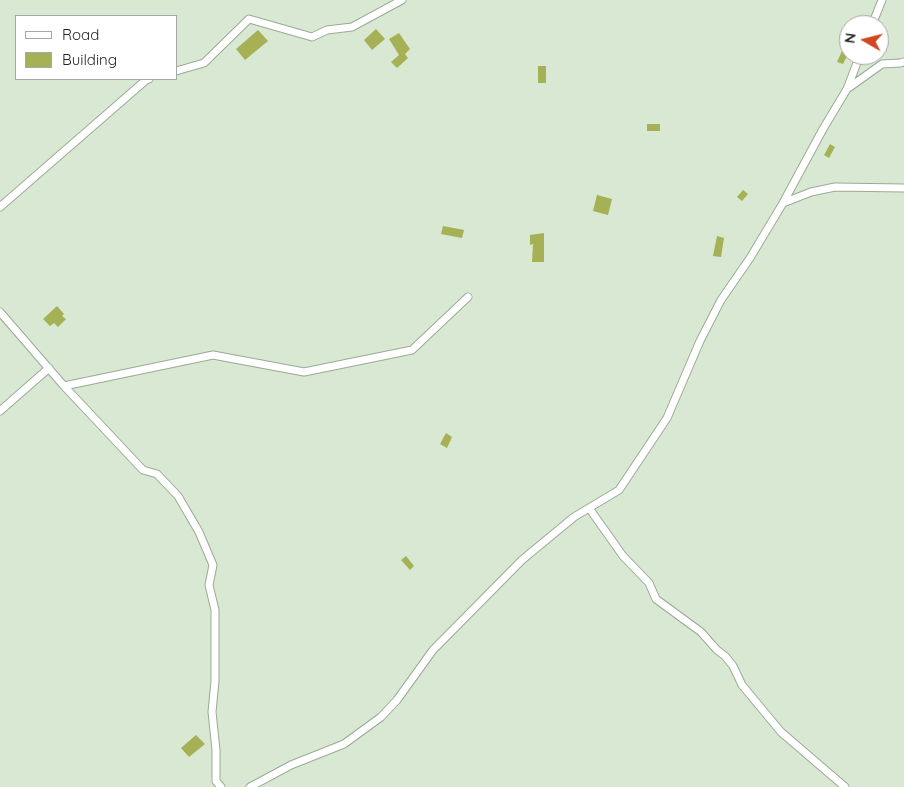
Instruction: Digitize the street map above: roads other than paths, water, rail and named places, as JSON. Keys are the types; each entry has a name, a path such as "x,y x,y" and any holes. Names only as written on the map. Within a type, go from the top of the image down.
{"street":[{"path":"178,70 204,64 249,19 312,37 327,30 352,27 402,0"},
{"path":"876,15 882,0"},
{"path":"847,89 882,64 904,62"},
{"path":"250,787 290,764 344,744 381,717 397,700 433,650 515,566 574,516 619,490 667,418 700,341 721,300 750,258 783,203 847,89 856,65"},
{"path":"0,207 146,80"},
{"path":"783,203 811,192 835,187 904,188"},
{"path":"64,386 213,355 304,372 412,350 468,297"},
{"path":"0,312 64,386 143,470 157,474 178,496 199,532 213,565 209,585 214,610 215,681 212,712 216,750 216,781 221,787"},
{"path":"0,411 49,368"},
{"path":"590,508 623,556 648,583 656,598 700,632 725,656 733,666 742,685 781,732 845,787"}]}
